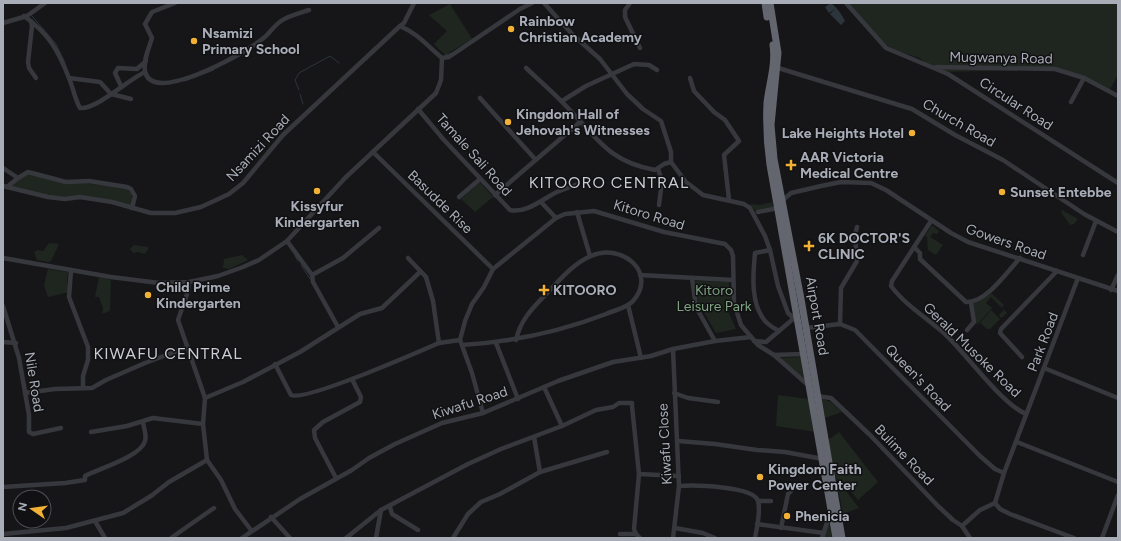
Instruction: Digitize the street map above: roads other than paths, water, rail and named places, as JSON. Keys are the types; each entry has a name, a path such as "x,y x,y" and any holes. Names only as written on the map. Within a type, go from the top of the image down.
{"highway":[{"name":"Airport Road","path":"765,3 774,50 775,67"},
{"name":"Airport Road","path":"770,3 777,44 771,125 778,208 810,386 836,501 842,538"},
{"name":"Airport Road","path":"777,189 783,200 806,328 817,396 818,420 823,459 836,538"}],"street":[{"path":"3,23 32,13 45,3"},
{"path":"175,3 152,12 147,19 146,28 152,38 146,61 145,72 149,77 160,82 174,82 197,75 245,51 266,35 281,20 309,10"},
{"name":"Nsamizi Road","path":"5,187 48,198 65,199 80,197 112,202 151,213 175,213 201,207 230,194 253,172 283,134 404,23 414,3"},
{"path":"442,58 449,57 520,9 532,3"},
{"path":"544,3 572,34 600,59 620,87 635,103 661,121 669,146 671,162 686,182 698,192 746,204 750,208 765,236 770,250 780,292 788,313 799,324"},
{"path":"630,3 625,10 625,17 640,48"},
{"name":"Circular Road","path":"846,3 886,48 948,74 962,82 1118,183"},
{"path":"24,16 46,33 55,47 80,108 96,104 120,86 145,72"},
{"path":"31,21 32,26 28,62 29,68 36,78"},
{"path":"3,258 134,281 190,282 218,276 251,264 272,252 287,241 345,178 439,88 443,69 442,58 430,45 409,30 400,26"},
{"path":"120,86 115,73 118,68 137,69 146,61"},
{"path":"562,101 611,73 634,64 649,65 657,70"},
{"name":"Mugwanya Road","path":"926,66 954,68 1055,69 1084,78 1117,94"},
{"name":"Church Road","path":"775,67 912,109 955,135 1003,160 1044,189 1096,221 1118,232"},
{"path":"526,68 562,101 605,148 624,161 640,167 658,168 671,162"},
{"path":"69,78 100,82 111,94 131,99"},
{"path":"690,78 694,91 714,112 725,120 739,141 724,155 728,200"},
{"path":"1071,102 1084,78"},
{"path":"480,98 536,159"},
{"name":"Tamale Sali Road","path":"418,109 444,140 510,210 514,211 541,202"},
{"path":"495,195 580,122"},
{"name":"Basudde Rise","path":"373,152 492,269"},
{"path":"3,168 18,178"},
{"path":"658,168 662,181 659,205"},
{"path":"5,187 28,172 66,182 89,181 127,187 131,188 135,196 132,208"},
{"path":"459,197 480,179"},
{"name":"Gowers Road","path":"783,200 791,193 841,182 871,183 892,194 931,221 968,242 1020,258 1111,290 1118,291"},
{"path":"556,218 541,202 557,192 578,184"},
{"path":"777,189 791,193"},
{"path":"758,212 778,208"},
{"name":"Kitoro Road","path":"460,340 472,304 484,287 492,269 556,218 565,214 594,211 691,239 721,242 731,250 734,303 741,325 752,339 810,386"},
{"path":"577,212 590,256"},
{"name":"Gerald Musoke Road","path":"931,221 892,281 892,288 945,335 1011,404 1026,414"},
{"path":"1084,255 1096,221"},
{"path":"806,328 840,324 841,288 857,261 855,235 857,227"},
{"path":"312,275 343,258 379,228"},
{"path":"287,241 312,275 313,282 338,327"},
{"path":"914,247 920,253 920,259 925,264 963,301 971,303 990,292 1020,258"},
{"path":"770,250 755,253 754,294 760,314 766,323 779,331"},
{"path":"462,345 516,340 562,330 628,305 637,295 641,285 640,275 637,268 623,255 604,253 590,256 560,279 528,313 522,321 516,340"},
{"path":"408,258 426,277 433,301 439,343"},
{"path":"71,270 69,297 88,347 88,360 83,376 83,388"},
{"path":"205,398 243,382 316,343 338,327 360,314 382,308 420,272"},
{"path":"1022,357 1000,333 1001,329 1057,272"},
{"path":"640,275 733,280"},
{"path":"692,278 696,307 715,341"},
{"name":"Park Road","path":"995,504 1004,473 1078,278"},
{"path":"1111,290 1118,280"},
{"path":"190,282 178,317 205,398 203,424 207,460 221,480 235,509 251,530"},
{"path":"967,330 974,322 971,303"},
{"path":"628,305 641,358"},
{"name":"Nile Road","path":"3,306 16,343 25,393 30,433 33,434 61,428"},
{"name":"Kiwafu Road","path":"242,538 251,530 271,517 352,470 360,463 395,444 442,423 483,413 558,381 613,362 641,358 673,349 715,341 752,339 766,342 786,323 793,319"},
{"name":"Queen's Road","path":"840,324 855,330 865,339 980,456 995,469 1004,473"},
{"path":"275,364 291,395 294,396 324,390 439,343 460,340 472,373 483,413"},
{"path":"3,342 16,343"},
{"path":"496,343 518,399"},
{"path":"25,393 55,389 92,388 106,380 145,363 188,347"},
{"name":"Kiwafu Close","path":"673,349 679,486 673,538"},
{"path":"774,356 804,354"},
{"path":"1044,368 1118,398"},
{"path":"336,478 316,438 314,430 323,422 361,401 361,397 352,379"},
{"path":"544,388 562,426"},
{"path":"674,393 688,398 718,402"},
{"name":"Bulime Road","path":"817,396 831,398 870,435 938,506 962,526 970,538"},
{"path":"346,538 381,510 390,507 422,487 468,464 501,449 562,426 596,410 613,407 619,403 632,403 638,474 634,522 636,534 640,538"},
{"path":"91,432 143,422 153,418 203,424"},
{"path":"3,487 65,484 85,480 86,476 89,474 126,457 142,446 146,439 143,422"},
{"path":"534,437 540,472"},
{"path":"678,441 785,452 823,459"},
{"path":"1017,442 1118,482"},
{"path":"453,538 468,514 480,502 500,494 540,472 607,452"},
{"path":"3,534 23,536 66,528 123,513 169,482 207,460"},
{"path":"638,474 678,476"},
{"path":"679,486 690,485 740,490 751,493 758,501 755,538"},
{"path":"781,528 788,494 796,486"},
{"path":"1102,538 1118,495"},
{"path":"758,501 771,501"},
{"path":"757,524 823,536 836,501"},
{"path":"962,526 980,510 995,504 1000,509 1010,514 1074,538"},
{"path":"390,507 392,514 418,530"},
{"path":"171,538 214,508"},
{"path":"376,538 381,510"},
{"path":"271,517 290,538"},
{"path":"95,521 105,538"},
{"path":"675,528 704,533 715,538"},
{"path":"620,534 636,534"}],"waterway":[{"path":"32,16 56,44 65,63"},
{"path":"445,55 452,53"},
{"path":"299,90 295,80 299,73 330,56 339,63"},
{"path":"185,81 214,70"},
{"path":"300,94 303,104"},
{"path":"295,256 298,261"},
{"path":"301,265 310,279"}],"place":[{"name":"Rainbow Christian Academy","path":"511,29"},
{"name":"Nsamizi Primary School","path":"194,41"},
{"name":"Kingdom Hall of Jehovah's Witnesses","path":"508,122"},
{"name":"Lake Heights Hotel","path":"912,133"},
{"name":"AAR Victoria Medical Centre","path":"791,165"},
{"name":"Kissyfur Kindergarten","path":"317,191"},
{"name":"Sunset Entebbe","path":"1002,192"},
{"name":"6K DOCTOR'S CLINIC","path":"809,246"},
{"name":"KITOORO","path":"544,290"},
{"name":"Child Prime Kindergarten","path":"148,295"},
{"name":"Kingdom Faith Power Center","path":"760,477"},
{"name":"Phenicia","path":"787,516"}],"district":[{"name":"KITOORO CENTRAL","path":"609,182"},
{"name":"KIWAFU CENTRAL","path":"168,353"}],"park label":[{"name":"Kitoro Leisure Park","path":"714,298"}]}
